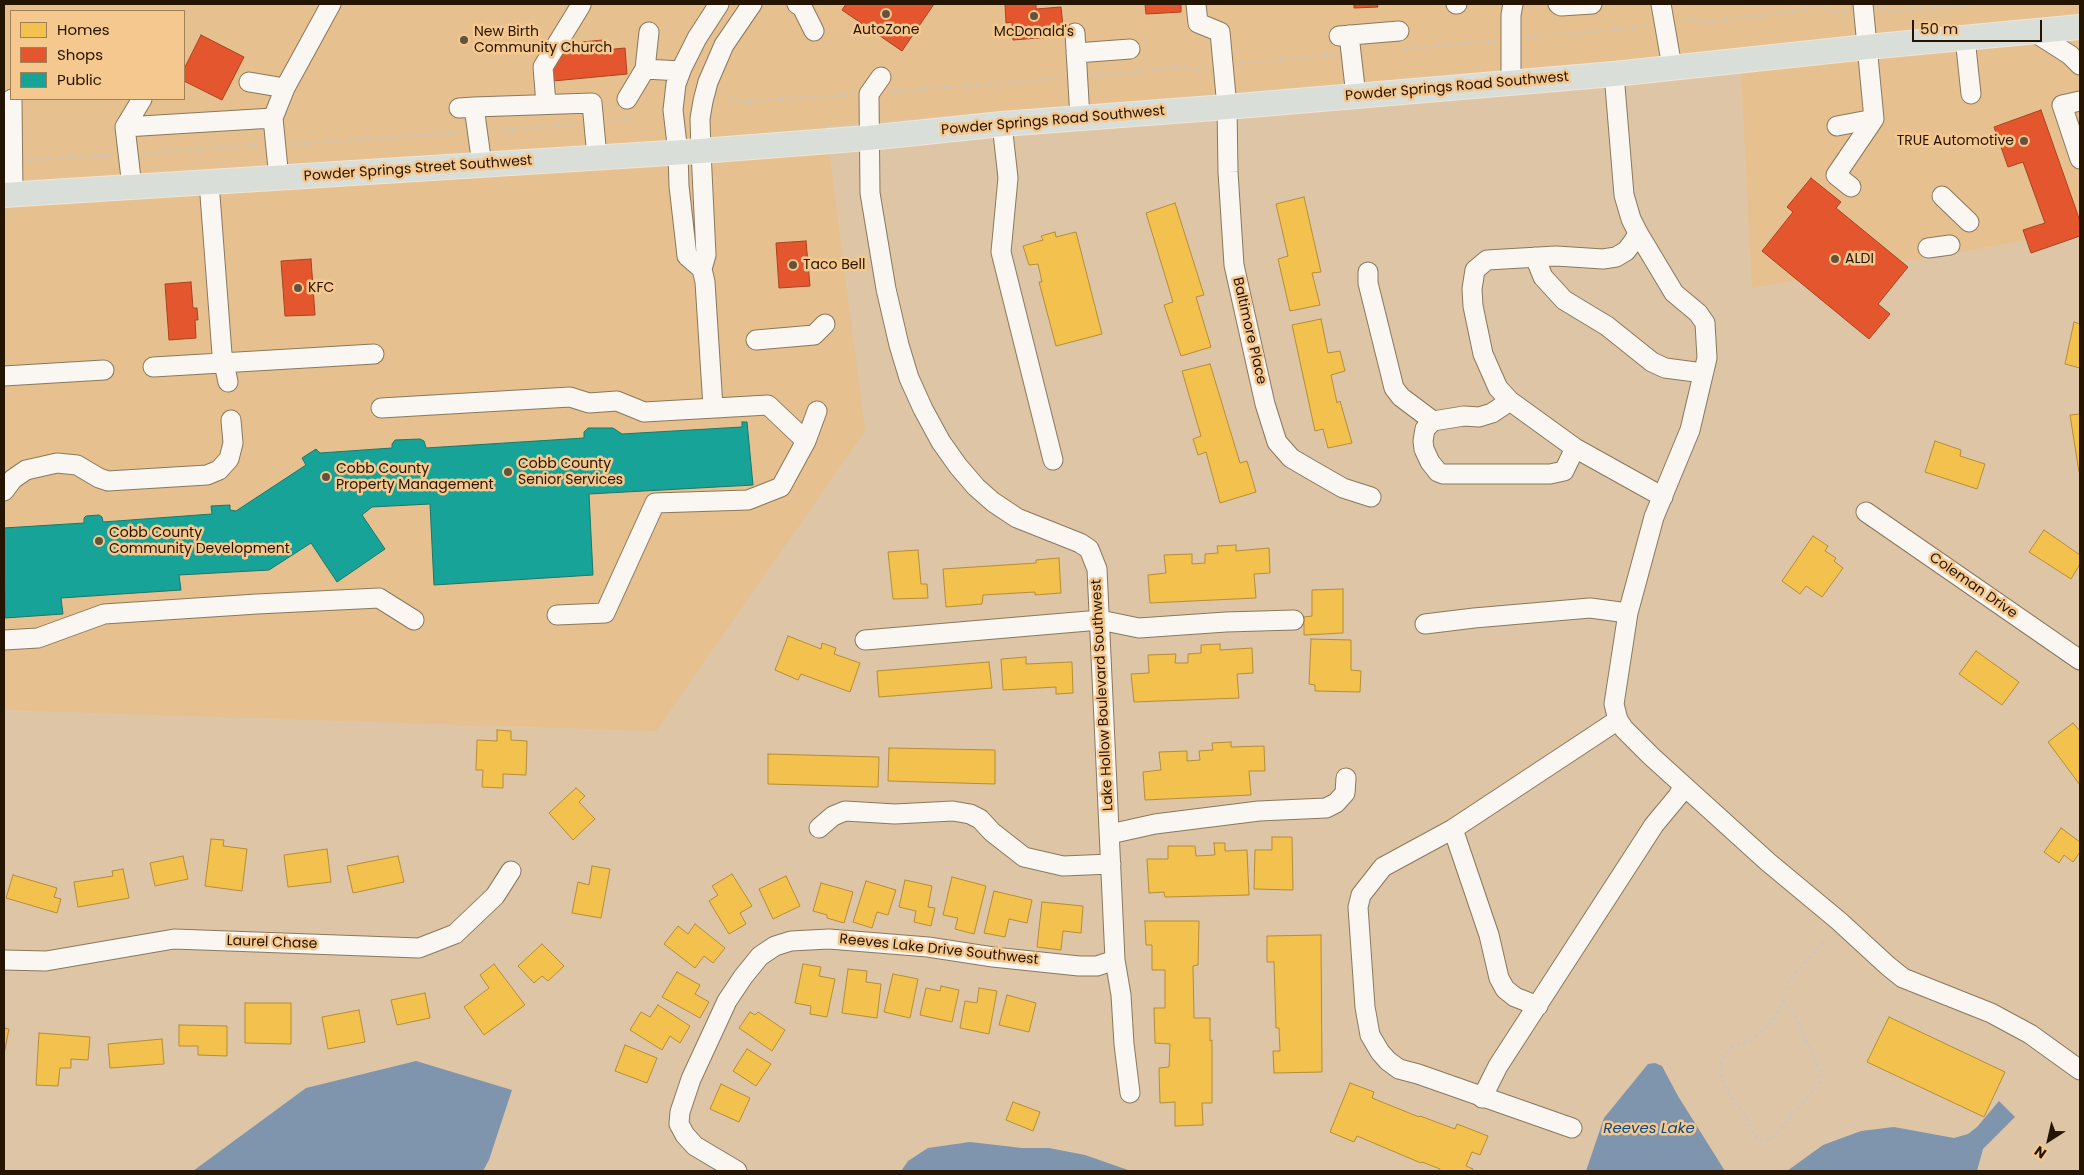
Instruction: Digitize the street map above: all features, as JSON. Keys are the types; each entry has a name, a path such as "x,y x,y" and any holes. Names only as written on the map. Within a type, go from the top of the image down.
{"main road":[{"name":"Powder Springs Road Southwest","path":"832,140 1002,124 1614,74 2080,27"},
{"name":"Powder Springs Street Southwest","path":"8,195 689,152 832,140"}],"street":[{"path":"278,179 273,118 285,88 331,4"},
{"path":"713,407 705,282 702,269 706,256 689,152 673,116 673,102 676,84 681,71 697,38 719,4"},
{"path":"689,152 700,119 708,82 724,46 752,4"},
{"path":"797,4 802,7 814,31"},
{"name":"Baltimore Place","path":"1196,4 1198,23 1220,32 1227,107 1228,172 1234,265 1265,404 1277,442 1291,458 1315,472 1343,488 1371,496"},
{"path":"1511,82 1511,15 1513,4"},
{"path":"1567,4 1592,4"},
{"path":"1660,4 1672,68"},
{"path":"546,104 543,67 581,6"},
{"path":"1851,187 1836,175 1874,118 1863,7"},
{"path":"627,99 644,69 648,32"},
{"path":"2034,32 2070,55 2080,66"},
{"path":"1075,34 1080,118"},
{"path":"1356,96 1351,54 1344,35 1400,40"},
{"path":"1965,38 1971,94"},
{"path":"1076,53 1130,49"},
{"path":"644,69 681,71"},
{"path":"1614,74 1624,195 1630,219 1674,293 1698,313 1705,324 1707,358 1690,430 1654,518 1628,613 1614,704 1618,720 1624,729 1684,786 1768,862 1842,923 1903,978 1990,1013 2030,1034 2080,1070"},
{"path":"869,94 881,77"},
{"path":"250,82 285,88"},
{"name":"Lake Hollow Boulevard Southwest","path":"869,94 870,193 886,289 899,346 909,378 923,409 958,466 993,502 1017,518 1080,543 1089,549 1098,569 1115,960 1121,995 1130,1093"},
{"path":"8,195 12,161 12,100"},
{"path":"132,187 124,127 141,100"},
{"path":"2079,154 2062,106 2080,100"},
{"path":"482,165 477,132 466,107 592,103 597,157"},
{"path":"124,127 273,118"},
{"path":"1838,126 1874,118"},
{"path":"1002,124 1008,178 1001,252 1052,460"},
{"path":"209,182 222,354 228,382"},
{"path":"1942,196 1969,222"},
{"path":"1638,233 1626,251 1616,257 1603,259 1556,256 1487,260 1475,270 1472,289 1473,306 1483,354 1492,379 1510,401 1575,448 1663,497"},
{"path":"1928,248 1950,246"},
{"path":"1536,257 1543,278 1564,300 1608,326 1652,362 1665,368 1703,373"},
{"path":"1368,272 1368,283 1394,388 1402,397 1432,421"},
{"path":"756,340 814,335 825,324"},
{"path":"153,367 374,354"},
{"path":"4,376 104,370"},
{"path":"381,408 570,396 589,403 618,402 644,412 713,407 768,406 806,441"},
{"path":"1510,401 1492,413 1479,417 1464,416 1432,421 1425,428 1423,441 1424,449 1430,462 1438,472 1443,474 1550,474 1564,471 1575,448"},
{"path":"557,615 606,613 655,503 748,500 781,488 806,441 817,412"},
{"path":"4,491 13,479 26,470 57,462 77,465 108,481 207,475 219,470 229,459 232,444 231,420"},
{"name":"Coleman Drive","path":"1866,512 2080,660"},
{"path":"4,640 38,638 104,614 267,603 379,598 414,620"},
{"path":"1425,624 1590,608 1628,613"},
{"path":"865,640 1100,620 1139,628 1226,622 1294,620"},
{"path":"1572,1128 1399,1069 1388,1061 1370,1035 1365,1007 1358,907 1361,895 1383,867 1453,829 1618,720"},
{"path":"1110,834 1155,824 1259,811 1326,808 1336,804 1345,793 1346,778"},
{"path":"1482,1098 1498,1066 1654,825 1684,786"},
{"path":"819,828 833,816 845,811 895,814 953,811 970,814 980,819 992,832 1024,857 1063,866 1111,864"},
{"path":"1453,829 1489,935 1499,978 1505,989 1510,993 1538,1006"},
{"name":"Laurel Chase","path":"4,960 46,961 174,939 419,948 455,934 495,896 511,871"},
{"name":"Reeves Lake Drive Southwest","path":"737,1171 695,1146 685,1135 679,1124 680,1112 692,1079 727,1001 760,956 775,946 791,941 830,938 928,947 993,957 1079,966 1097,966 1115,960"}],"path":[{"path":"1400,40 1528,38 1544,34 1556,35 1631,28 1690,19 1706,22 1784,14 1802,10 1816,4"},
{"path":"1821,4 1833,13 1863,7 1897,11 1982,4"},
{"path":"729,99 743,102 869,94 1182,67 1196,69 1351,54"},
{"path":"12,161 477,132 635,118"},
{"path":"1783,1001 1793,1013 1821,1072 1822,1080 1775,1136 1769,1140 1761,1140 1754,1135 1746,1117 1727,1091 1721,1078 1721,1060 1731,1048 1752,1039 1772,1021 1783,1001 1789,980 1842,923"}],"shaded area":[{"path":"4,4 2080,4 2080,231 1752,288 1740,51 826,126 865,431 656,731 4,710"}],"water":[{"path":"416,1061 512,1090 489,1160 483,1171 193,1171 306,1088"},
{"name":"Reeves Lake","path":"1655,1063 1662,1066 1678,1096 1725,1171 1586,1171 1604,1118 1648,1064"},
{"path":"1999,1101 2015,1117 1983,1149 1977,1171 1787,1171 1823,1145 1861,1131 1894,1127 1954,1138 1968,1134 1977,1127"},
{"path":"970,1142 1022,1148 1049,1148 1085,1155 1131,1171 901,1171 908,1161 928,1148"}],"building: Homes":[{"path":"1304,197 1321,272 1312,273 1320,305 1290,311 1278,259 1288,256 1276,204"},
{"path":"1175,203 1204,295 1196,297 1211,347 1181,356 1164,305 1173,302 1146,213"},
{"path":"1055,232 1056,237 1076,232 1102,334 1056,346 1039,282 1042,282 1038,264 1029,265 1023,246 1043,240 1041,236"},
{"path":"1321,319 1328,353 1340,351 1345,371 1331,375 1337,403 1340,401 1352,443 1328,448 1323,429 1315,431 1292,325"},
{"path":"2074,322 2080,324 2080,368 2065,364"},
{"path":"1210,364 1240,463 1247,461 1256,492 1220,503 1206,452 1198,455 1193,439 1201,436 1182,371"},
{"path":"2080,414 2080,472 2079,472 2070,415"},
{"path":"1935,441 1961,450 1960,456 1985,464 1977,489 1925,472"},
{"path":"2044,530 2080,555 2080,564 2071,579 2029,552"},
{"path":"1813,536 1828,546 1825,551 1836,558 1834,561 1843,568 1822,597 1806,586 1800,594 1782,581"},
{"path":"1236,545 1236,551 1269,548 1270,573 1254,574 1256,598 1150,603 1148,575 1166,573 1164,555 1192,554 1192,564 1205,563 1205,554 1218,553 1217,546"},
{"path":"918,550 921,584 927,584 928,598 893,599 888,552"},
{"path":"1059,558 1061,593 1035,595 1035,592 983,595 982,604 946,607 943,569 1036,563 1036,560"},
{"path":"1343,589 1343,633 1304,635 1304,617 1312,616 1312,590"},
{"path":"788,636 821,649 822,643 836,648 834,654 860,663 850,692 801,674 798,680 775,670"},
{"path":"1311,639 1351,640 1351,670 1361,671 1360,692 1315,691 1315,685 1309,684"},
{"path":"1220,644 1220,650 1252,648 1253,673 1237,674 1239,698 1134,702 1131,674 1149,673 1148,655 1176,654 1175,663 1188,663 1188,654 1201,653 1201,645"},
{"path":"1976,651 2019,682 2002,705 1959,674"},
{"path":"1026,657 1026,664 1072,662 1073,693 1056,694 1056,687 1003,690 1001,659"},
{"path":"989,662 992,688 879,697 877,671"},
{"path":"2073,723 2080,731 2080,785 2048,742"},
{"path":"497,730 511,731 511,740 527,741 526,775 503,774 503,788 482,787 483,770 476,770 477,740 497,741"},
{"path":"1231,742 1231,747 1264,746 1265,771 1249,771 1251,795 1145,800 1143,772 1161,770 1159,752 1187,751 1187,761 1200,760 1199,751 1213,750 1212,743"},
{"path":"889,748 995,750 995,784 888,781"},
{"path":"768,754 879,757 878,787 768,784"},
{"path":"576,788 585,796 579,802 595,819 573,840 549,813"},
{"path":"2061,828 2080,842 2080,852 2073,862 2064,855 2059,863 2044,852"},
{"path":"1272,837 1292,837 1293,890 1254,889 1255,850 1272,850"},
{"path":"211,839 224,840 223,846 247,849 242,891 205,886"},
{"path":"1214,843 1225,843 1225,851 1247,850 1249,895 1165,897 1164,892 1149,893 1147,859 1168,859 1168,846 1195,846 1196,856 1215,855"},
{"path":"327,849 331,882 288,887 284,855"},
{"path":"183,856 188,879 155,886 150,863"},
{"path":"398,856 404,882 353,893 347,866"},
{"path":"592,866 610,869 601,918 572,913 578,882 589,885"},
{"path":"123,869 129,898 78,907 74,882 113,876 112,871"},
{"path":"732,874 752,906 740,913 746,924 729,934 709,901 718,895 712,886"},
{"path":"13,875 57,888 54,897 61,899 57,913 6,898"},
{"path":"786,876 800,906 773,919 759,889"},
{"path":"952,877 986,886 974,934 955,929 958,918 943,915"},
{"path":"905,880 932,886 928,907 935,908 931,926 914,922 916,911 899,907"},
{"path":"866,881 896,890 888,915 877,912 872,928 853,922"},
{"path":"821,883 853,892 844,923 813,911"},
{"path":"994,891 1032,900 1027,923 1009,919 1005,937 984,933"},
{"path":"1042,902 1083,906 1081,933 1063,931 1061,950 1037,947"},
{"path":"1145,921 1199,921 1198,965 1193,966 1194,1018 1210,1018 1210,1041 1212,1040 1212,1103 1202,1103 1203,1125 1175,1126 1175,1102 1160,1103 1159,1068 1169,1067 1170,1044 1155,1043 1154,1008 1165,1008 1165,970 1152,970 1152,945 1146,945"},
{"path":"695,924 725,948 713,963 704,956 695,968 664,944 678,926 688,934"},
{"path":"1321,935 1322,1072 1274,1073 1273,1051 1280,1051 1279,1028 1276,1028 1274,962 1267,962 1267,936"},
{"path":"542,944 564,966 548,981 542,976 534,983 518,966"},
{"path":"494,964 525,1005 484,1035 464,1007 489,988 480,975"},
{"path":"803,964 821,967 819,976 835,979 827,1017 810,1014 811,1006 795,1003"},
{"path":"848,969 867,971 866,982 881,984 877,1018 842,1013"},
{"path":"677,972 700,985 695,994 709,1002 700,1018 662,997"},
{"path":"893,974 918,979 910,1018 884,1012"},
{"path":"941,986 959,990 952,1022 920,1015 926,988 940,991"},
{"path":"979,988 997,991 989,1034 960,1028 965,1001 977,1003"},
{"path":"425,993 430,1018 397,1025 391,1000"},
{"path":"1007,995 1036,1003 1029,1032 999,1025"},
{"path":"245,1003 291,1003 291,1044 245,1043"},
{"path":"658,1005 690,1026 680,1043 670,1036 662,1050 630,1030 641,1012 650,1017"},
{"path":"359,1010 365,1042 328,1049 322,1017"},
{"path":"750,1012 755,1015 758,1012 785,1030 772,1051 739,1028"},
{"path":"1889,1017 2005,1072 1984,1117 1867,1062"},
{"path":"179,1025 227,1026 227,1056 198,1055 198,1046 179,1046"},
{"path":"4,1028 9,1029 4,1054"},
{"path":"39,1033 90,1037 88,1060 71,1059 71,1068 60,1068 58,1086 36,1085"},
{"path":"162,1039 164,1064 110,1068 108,1044"},
{"path":"625,1045 657,1058 647,1083 615,1071"},
{"path":"747,1049 771,1064 756,1086 733,1071"},
{"path":"1350,1083 1374,1092 1372,1098 1419,1117 1455,1129 1457,1124 1488,1136 1480,1155 1472,1152 1466,1166 1473,1169 1472,1171 1439,1171 1440,1169 1357,1136 1354,1142 1330,1132"},
{"path":"721,1084 750,1098 739,1122 710,1109"},
{"path":"1013,1102 1040,1112 1033,1131 1006,1120"}],"building: Shops":[{"path":"846,4 934,4 902,51 842,10"},
{"name":"McDonald's","path":"1005,4 1036,4 1036,9 1061,7 1064,36 1013,40 1012,22 1006,23"},
{"path":"1145,4 1181,4 1181,12 1146,14"},
{"path":"1354,4 1377,4 1378,7 1354,8"},
{"path":"201,35 244,57 222,100 185,82 185,67"},
{"path":"603,40 604,50 625,48 627,74 553,81 551,55 583,52 582,42"},
{"path":"2041,110 2080,221 2080,236 2031,253 2023,230 2045,223 2023,162 2008,167 1994,127"},
{"name":"ALDI","path":"1811,178 1841,202 1836,208 1908,267 1878,304 1890,314 1869,339 1762,251 1793,212 1787,207"},
{"name":"Taco Bell","path":"806,241 810,286 779,288 776,243"},
{"name":"KFC","path":"311,259 315,315 285,316 281,261"},
{"path":"191,282 193,308 197,308 198,320 195,320 196,338 169,340 165,284"}],"building: Public":[{"path":"742,422 747,422 753,485 589,494 593,575 434,585 430,504 372,507 362,515 385,549 337,582 311,543 269,570 179,575 181,590 61,598 63,614 5,618 4,528 84,523 86,516 99,515 102,517 103,522 212,514 211,506 230,505 230,510 236,511 306,465 302,458 316,449 320,453 392,448 395,440 420,439 424,441 426,448 584,438 584,432 588,428 613,428 622,434 742,427"}],"place":[{"name":"AutoZone","path":"886,14"},
{"name":"McDonald's","path":"1034,16"},
{"name":"New Birth Community Church","path":"464,40"},
{"name":"TRUE Automotive","path":"2024,141"},
{"name":"ALDI","path":"1835,259"},
{"name":"Taco Bell","path":"793,265"},
{"name":"KFC","path":"298,288"},
{"name":"Cobb County Senior Services","path":"508,472"},
{"name":"Cobb County Property Management","path":"326,477"},
{"name":"Cobb County Community Development","path":"99,541"}]}
